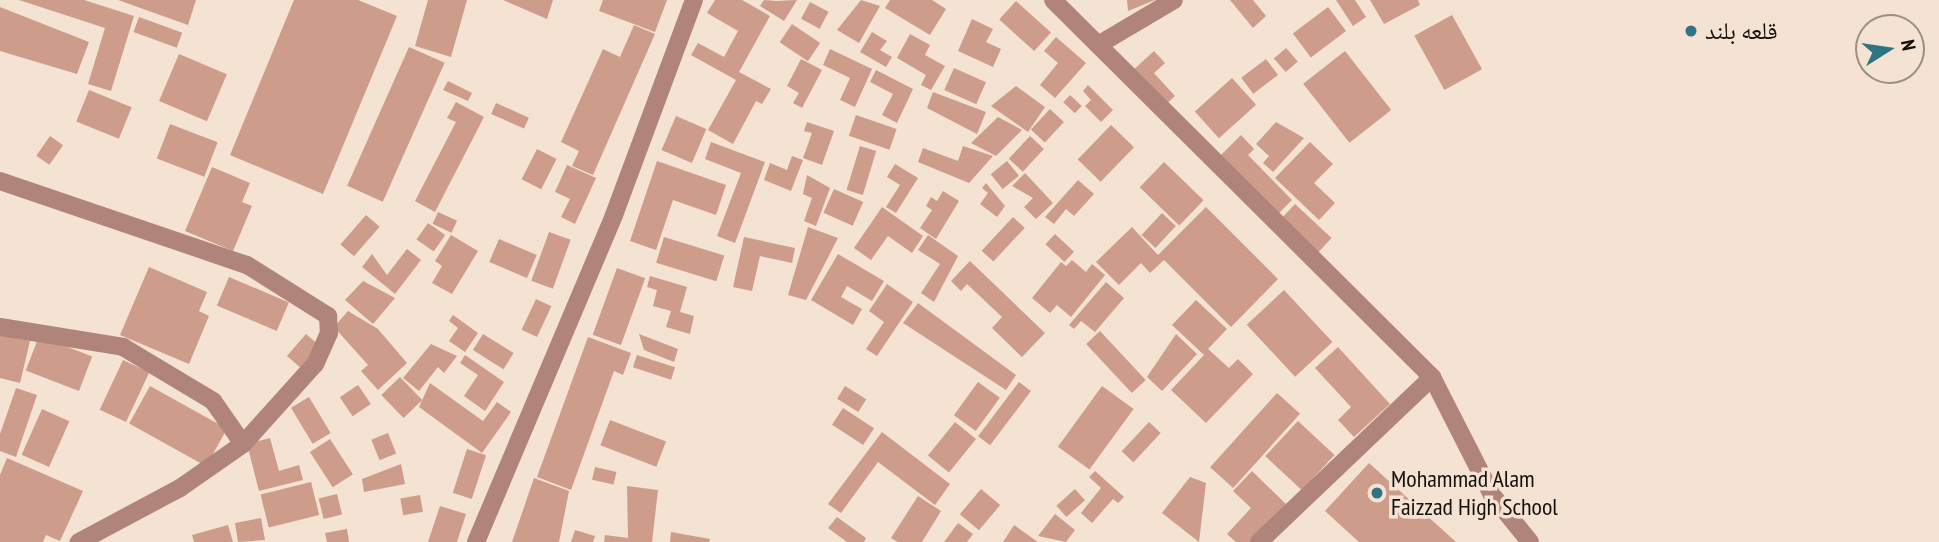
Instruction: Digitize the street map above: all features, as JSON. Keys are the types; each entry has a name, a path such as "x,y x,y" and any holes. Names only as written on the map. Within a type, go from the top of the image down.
{"street":[{"path":"476,542 614,215 694,0"},
{"path":"1053,0 1432,377 1492,495 1530,542"},
{"path":"1098,45 1174,0"},
{"path":"0,181 247,265 328,316 329,333 315,364 243,444 180,488 79,542"},
{"path":"0,327 123,347 213,401 243,444"},
{"path":"1259,542 1432,377"}],"building":[{"path":"19,0 84,0 134,16 111,91 88,84 105,28"},
{"path":"118,0 196,0 188,25"},
{"path":"294,0 358,0 397,16 323,194 230,155"},
{"path":"428,0 467,0 451,57 415,46"},
{"path":"503,0 553,0 547,19"},
{"path":"603,0 667,0 655,32 599,11"},
{"path":"715,0 742,0 770,16 739,72 771,89 762,104 756,101 733,144 708,130 736,80 691,55 698,43 724,57 738,31 707,13"},
{"path":"764,0 797,0 784,21 760,6"},
{"path":"861,0 880,6 859,43 837,30"},
{"path":"890,0 932,0 946,9 930,35 885,8"},
{"path":"1127,0 1155,0 1128,11"},
{"path":"1230,0 1253,0 1266,16 1253,28"},
{"path":"1336,0 1355,0 1366,17 1353,26"},
{"path":"1370,0 1418,0 1420,5 1384,24"},
{"path":"1016,1 1051,32 1034,51 999,20"},
{"path":"810,2 829,12 820,29 801,19"},
{"path":"0,7 89,42 77,74 0,51"},
{"path":"1328,7 1346,31 1311,57 1293,33"},
{"path":"1452,15 1482,69 1444,90 1414,36"},
{"path":"139,17 182,33 177,48 134,32"},
{"path":"972,19 993,29 986,42 1001,49 993,67 958,51"},
{"path":"792,24 820,43 808,61 780,42"},
{"path":"634,25 655,34 593,175 572,166 579,151 561,142 603,49 620,57"},
{"path":"872,32 887,41 880,50 892,57 886,67 860,52"},
{"path":"910,34 930,45 925,55 945,66 931,90 921,85 926,75 897,58"},
{"path":"1056,37 1086,63 1055,98 1040,85 1058,63 1044,51"},
{"path":"409,47 445,63 383,202 347,186"},
{"path":"1286,48 1298,62 1286,72 1274,58"},
{"path":"830,49 872,69 855,107 840,100 850,78 823,65"},
{"path":"1154,51 1165,63 1154,73 1175,96 1163,107 1131,72"},
{"path":"1345,51 1391,110 1349,143 1303,84"},
{"path":"179,54 227,74 207,121 159,101"},
{"path":"801,59 822,70 802,108 793,103 799,93 787,86"},
{"path":"1266,59 1278,75 1253,94 1241,78"},
{"path":"954,68 986,82 976,104 944,90"},
{"path":"876,70 913,89 897,123 882,115 893,94 870,82"},
{"path":"1232,78 1256,105 1219,138 1195,111"},
{"path":"448,81 472,93 468,101 443,90"},
{"path":"1088,85 1113,110 1101,122 1085,106 1091,100 1083,91"},
{"path":"1016,86 1045,107 1028,132 991,106"},
{"path":"89,90 132,107 119,139 76,122"},
{"path":"933,92 986,112 977,134 927,108"},
{"path":"1070,95 1082,106 1075,113 1063,102"},
{"path":"456,102 484,117 435,212 415,201 456,122 447,118"},
{"path":"496,103 529,118 524,129 491,114"},
{"path":"1050,109 1064,122 1045,142 1031,129"},
{"path":"856,115 897,129 889,150 849,136"},
{"path":"676,116 706,129 692,163 662,150"},
{"path":"998,117 1022,130 996,156 971,143"},
{"path":"807,122 834,131 822,165 803,158 812,133 804,131"},
{"path":"1276,122 1304,138 1273,172 1263,163 1269,156 1256,144"},
{"path":"170,124 218,142 204,177 157,159"},
{"path":"1111,125 1134,147 1101,182 1078,160"},
{"path":"1241,135 1254,149 1248,155 1292,200 1278,214 1221,155"},
{"path":"50,136 63,145 49,165 36,156"},
{"path":"1030,136 1044,149 1023,172 1009,159"},
{"path":"711,142 765,162 735,243 717,236 741,173 705,159"},
{"path":"1310,142 1333,164 1314,183 1335,203 1319,220 1275,178"},
{"path":"860,146 876,151 863,195 847,190"},
{"path":"963,146 993,156 969,183 918,162 923,148 958,161"},
{"path":"537,149 557,159 541,189 522,179"},
{"path":"792,156 803,160 791,191 764,180 770,163 787,170"},
{"path":"657,161 726,185 716,215 673,200 656,250 630,241"},
{"path":"1007,161 1019,176 1003,189 991,174"},
{"path":"1164,162 1204,200 1179,225 1140,187"},
{"path":"895,164 918,178 896,213 886,207 900,185 887,177"},
{"path":"567,165 596,178 575,224 561,217 570,199 555,192"},
{"path":"212,167 250,183 242,202 252,206 233,251 185,231"},
{"path":"1025,173 1053,203 1036,219 1024,207 1033,198 1012,186"},
{"path":"807,175 830,188 816,226 804,221 812,198 803,194"},
{"path":"1078,180 1094,194 1074,216 1066,209 1054,224 1045,217"},
{"path":"986,183 1005,206 997,217 980,204 988,193 982,188"},
{"path":"834,189 863,202 853,226 823,213"},
{"path":"943,191 959,201 936,239 920,228 932,210 926,206 931,197 937,201"},
{"path":"1295,204 1332,238 1317,253 1281,219"},
{"path":"882,207 923,236 912,253 888,236 871,260 854,248"},
{"path":"1206,207 1278,279 1231,327 1164,260 1150,273 1141,263 1119,285 1096,262 1132,227 1158,255"},
{"path":"438,212 457,221 452,233 433,224"},
{"path":"1162,213 1176,226 1155,248 1142,235"},
{"path":"366,215 380,227 354,256 340,244"},
{"path":"1013,217 1025,228 993,262 982,251"},
{"path":"428,223 445,235 434,251 417,239"},
{"path":"808,227 838,238 806,300 788,295"},
{"path":"549,232 571,240 553,289 531,281"},
{"path":"1055,234 1074,252 1064,262 1045,244"},
{"path":"451,235 478,251 452,294 432,283 442,266 435,261"},
{"path":"928,235 958,256 934,302 921,293 940,264 918,250"},
{"path":"664,237 724,255 716,281 656,263"},
{"path":"744,237 795,248 792,263 760,256 752,291 733,287"},
{"path":"499,239 537,255 527,278 489,262"},
{"path":"407,249 421,260 395,294 362,267 372,254 387,275"},
{"path":"838,254 884,281 872,301 847,286 841,297 862,309 853,325 811,300"},
{"path":"1072,260 1086,272 1092,264 1105,275 1071,317 1057,305 1050,313 1032,298 1061,262 1066,266"},
{"path":"970,261 1045,333 1022,357 992,328 1002,317 967,284 961,291 951,281"},
{"path":"149,267 207,292 199,311 209,316 189,364 120,335"},
{"path":"617,268 645,278 621,345 593,335"},
{"path":"650,276 687,287 680,312 694,316 690,334 666,327 671,311 653,306 657,290 647,287"},
{"path":"229,277 289,302 277,331 217,306"},
{"path":"363,281 395,298 373,324 345,300"},
{"path":"1106,282 1124,298 1095,332 1081,321 1074,329 1069,325"},
{"path":"887,284 913,302 877,356 866,349 884,322 869,311"},
{"path":"1284,290 1332,342 1295,377 1247,325"},
{"path":"536,299 551,306 537,337 522,330"},
{"path":"1196,300 1227,329 1208,349 1229,368 1238,359 1253,374 1206,423 1171,390 1204,355 1172,325"},
{"path":"918,303 1016,375 1006,390 903,323"},
{"path":"348,311 378,329 407,363 378,390 361,371 368,365 334,327"},
{"path":"453,315 478,333 465,352 449,341 458,328 449,321"},
{"path":"1100,331 1146,380 1132,393 1086,344"},
{"path":"0,334 30,341 20,383 0,378"},
{"path":"306,334 320,346 301,368 287,356"},
{"path":"483,334 514,353 503,369 473,350"},
{"path":"639,334 678,349 674,362 644,350"},
{"path":"1176,334 1197,354 1162,391 1147,377"},
{"path":"39,336 92,356 79,391 26,371"},
{"path":"588,337 631,353 623,375 614,371 571,490 537,477"},
{"path":"431,344 457,356 444,373 438,367 419,391 403,378"},
{"path":"1338,347 1390,404 1354,437 1338,420 1351,407 1315,368"},
{"path":"465,355 504,382 485,411 464,396 478,375 460,363"},
{"path":"637,355 675,367 671,380 633,367"},
{"path":"123,360 149,372 126,422 100,410"},
{"path":"400,377 422,400 404,418 381,395"},
{"path":"978,382 1000,398 976,431 954,415"},
{"path":"1019,382 1031,391 990,445 978,436"},
{"path":"430,383 483,421 497,402 511,412 482,453 419,407"},
{"path":"358,385 371,404 353,416 340,397"},
{"path":"150,386 227,429 206,466 129,424"},
{"path":"845,386 866,399 858,412 837,399"},
{"path":"1102,386 1134,409 1089,470 1058,447"},
{"path":"16,388 37,395 16,457 0,451 0,434"},
{"path":"1277,393 1300,414 1233,488 1210,467"},
{"path":"309,397 331,433 313,444 291,408"},
{"path":"843,408 874,428 863,445 832,425"},
{"path":"42,409 69,421 49,467 22,455"},
{"path":"610,420 666,442 656,467 600,445"},
{"path":"1298,421 1335,455 1302,490 1265,456"},
{"path":"955,422 976,439 949,472 928,455"},
{"path":"1149,422 1161,433 1133,462 1122,451"},
{"path":"882,432 950,484 935,505 878,462 841,513 828,504"},
{"path":"388,433 396,453 380,460 371,440"},
{"path":"270,438 279,471 299,465 303,480 259,491 247,444"},
{"path":"330,439 353,474 333,487 310,452"},
{"path":"467,449 486,455 472,499 453,493"},
{"path":"7,458 83,491 60,541 46,535 43,542 0,542 0,475"},
{"path":"1369,463 1456,542 1359,542 1325,511"},
{"path":"401,464 405,484 364,492 362,479"},
{"path":"595,467 616,472 614,485 592,480"},
{"path":"1095,471 1124,497 1118,503 1113,499 1092,523 1081,513 1101,488 1089,477"},
{"path":"1252,471 1286,504 1251,542 1236,542 1227,534 1251,508 1233,491"},
{"path":"1190,477 1206,483 1199,542 1162,513"},
{"path":"534,478 569,491 559,542 512,542"},
{"path":"311,482 319,515 269,528 261,495"},
{"path":"627,486 658,490 652,542 604,542 605,535 628,538"},
{"path":"981,489 1000,505 979,530 960,514"},
{"path":"1075,489 1085,500 1066,517 1056,506"},
{"path":"337,494 342,514 324,519 319,499"},
{"path":"420,495 423,512 403,515 400,498"},
{"path":"918,496 941,511 922,542 898,542 891,538"},
{"path":"440,506 466,514 457,542 428,542"},
{"path":"1055,514 1075,530 1066,542 1038,536"},
{"path":"837,517 866,538 864,542 847,542 828,528"},
{"path":"261,518 265,540 238,542 235,523"},
{"path":"958,523 973,534 967,542 944,542"},
{"path":"228,525 233,542 194,542 192,535"},
{"path":"1014,525 1038,542 1003,542"},
{"path":"347,529 349,542 327,542 325,533"},
{"path":"575,530 595,536 593,542 571,542"},
{"path":"671,532 710,539 709,542 670,542"}],"place":[{"name":"قلعه بلند","path":"1691,31"},
{"name":"Mohammad Alam Faizzad High School","path":"1377,493"}]}
